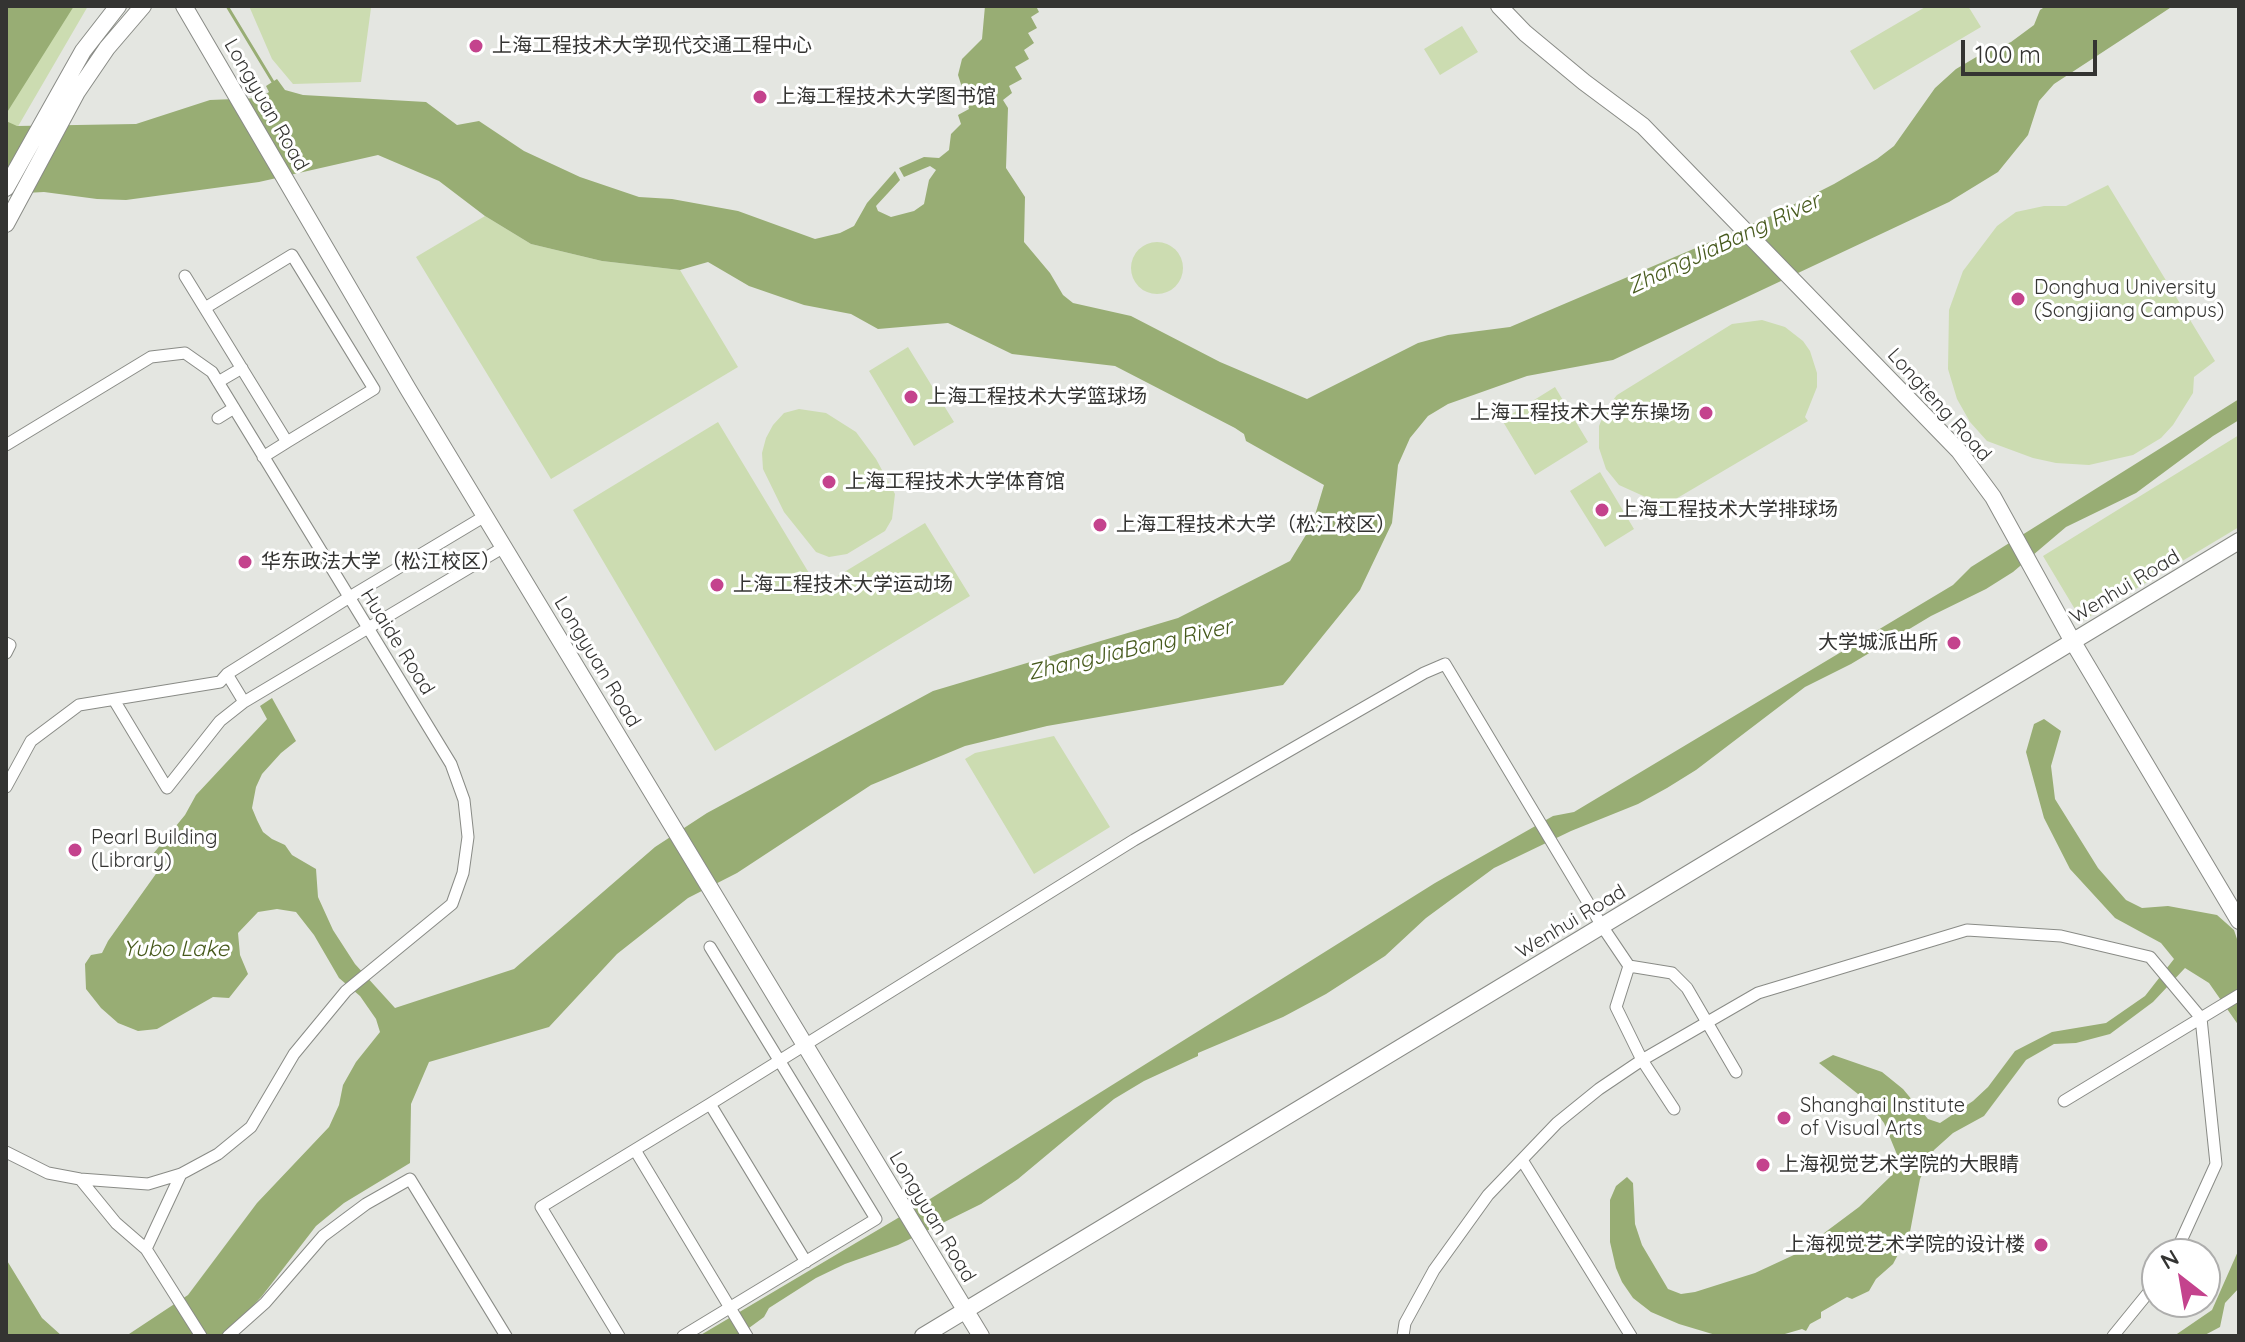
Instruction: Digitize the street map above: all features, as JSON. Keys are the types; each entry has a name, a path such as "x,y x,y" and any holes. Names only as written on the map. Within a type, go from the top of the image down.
{"main road":[{"path":"6,188 83,51 118,6"},
{"path":"6,224 84,81 143,6"},
{"name":"Longyuan Road","path":"184,6 408,389 981,1336"},
{"name":"Longteng Road","path":"1499,6 1525,33 1643,126 1959,451 1993,497 2073,642 2239,921"},
{"name":"Wenhui Road","path":"923,1336 2239,541"}],"street":[{"path":"205,308 292,255 374,389 263,457"},
{"path":"185,276 287,442"},
{"name":"Huaide Road","path":"6,445 151,357 185,353 212,372 451,764 464,800 468,837 463,873 452,904 346,991 294,1054 251,1127 218,1154 181,1174"},
{"path":"218,382 242,368"},
{"path":"218,418 234,408"},
{"path":"6,787 31,741 79,705 220,682 227,674 348,598 485,516"},
{"path":"114,700 167,788 220,721 244,702 504,547"},
{"path":"6,643 10,645 6,653"},
{"path":"619,1336 541,1207 1134,840 1424,673 1445,664 1629,966 1672,973 1687,988 1736,1072"},
{"path":"227,674 244,702"},
{"path":"1403,1336 1405,1323 1434,1270 1488,1195 1557,1123 1599,1089 1642,1060 1758,993 1792,980 1967,930 2061,936 2150,957 2201,1018 2216,1164 2182,1238"},
{"path":"683,1336 876,1219 710,947"},
{"path":"1629,966 1616,1007 1642,1060 1674,1109"},
{"path":"2064,1101 2239,995"},
{"path":"710,1104 806,1262"},
{"path":"635,1150 747,1336"},
{"path":"6,1152 48,1173 80,1179 148,1184 181,1174"},
{"path":"1522,1160 1631,1336"},
{"path":"146,1249 181,1174"},
{"path":"80,1179 116,1223 146,1249 201,1336"},
{"path":"228,1336 258,1311 323,1236 366,1204 410,1179 506,1336"},
{"path":"2113,1336 2141,1302"}],"shaded area":[{"path":"6,6 88,6 6,147"},
{"path":"249,6 371,8 361,82 293,84 272,59"},
{"path":"1927,6 1968,6 1981,27 1874,90 1850,51"},
{"path":"1462,26 1478,52 1440,75 1424,49"},
{"path":"2108,185 2215,361 2194,377 2193,393 2173,425 2161,438 2133,455 2089,465 2056,463 1987,441 1970,422 1957,399 1948,369 1949,310 1963,271 1997,226 2016,212 2044,206 2066,206"},
{"path":"485,216 531,244 602,261 680,270 738,367 551,479 416,257"},
{"path":"1157,242 1176,249 1183,268 1176,287 1157,294 1138,287 1131,268 1138,249"},
{"name":"上海工程技术大学东操场","path":"1762,320 1785,327 1810,351 1817,373 1817,387 1805,417 1808,421 1657,510 1650,499 1619,485 1606,469 1599,448 1599,426 1606,409 1617,395 1732,324"},
{"name":"上海工程技术大学篮球场","path":"908,347 954,422 914,446 869,371"},
{"path":"1555,387 1588,442 1535,475 1502,420"},
{"name":"上海工程技术大学体育馆","path":"799,409 826,413 856,432 876,459 895,494 892,519 885,531 847,554 829,557 816,552 784,512 763,469 762,453 773,425 784,413"},
{"name":"上海工程技术大学运动场","path":"718,422 818,588 925,523 970,596 715,751 573,510"},
{"path":"2239,435 2239,527 2082,621 2043,556"},
{"name":"上海工程技术大学排球场","path":"1600,472 1634,529 1605,547 1570,491"},
{"path":"1054,736 1110,827 1034,874 965,759 975,753"}],"water":[{"path":"6,6 74,6 6,114"},
{"path":"985,6 1036,6 1039,12 1031,17 1037,28 1028,33 1034,43 1024,50 1029,59 1015,67 1022,79 1009,86 1012,93 1003,100 1008,108 1006,168 1025,197 1024,242 1050,273 1063,295 1073,303 1131,316 1220,362 1307,399 1418,343 1448,335 1510,327 1771,216 1834,184 1894,146 1935,88 1956,69 2011,42 2034,25 2040,10 2046,6 2173,6 2054,84 2039,101 2028,135 1998,172 1949,202 1613,360 1527,376 1448,404 1428,416 1410,438 1398,465 1392,523 1360,590 1283,685 1047,726 965,746 871,785 737,873 688,898 617,954 549,1027 429,1062 411,1104 410,1163 344,1203 316,1226 262,1296 225,1336 126,1336 188,1295 257,1203 329,1127 339,1105 343,1085 356,1062 380,1032 376,1019 360,996 339,978 314,935 296,912 277,909 258,912 238,933 240,955 248,974 229,998 213,997 157,1029 138,1031 118,1023 86,989 85,964 91,955 102,953 158,871 162,861 153,854 185,815 196,795 267,719 260,706 272,698 296,741 262,774 252,808 257,820 263,832 316,869 318,897 333,930 355,964 395,1008 514,969 655,847 707,813 933,691 1178,618 1290,561 1312,525 1324,485 1246,441 1244,434 1235,428 1115,366 1012,354 948,323 878,329 851,314 804,305 749,286 708,262 680,270 602,261 531,244 485,216 439,181 378,155 259,182 126,200 44,192 6,194 6,121 17,126 136,124 210,100 260,98 269,92 266,86 277,79 285,90 303,95 426,102 457,125 479,121 524,151 580,177 639,197 672,199 738,211 815,239 854,226 867,203 895,171 900,180 876,206 878,211 891,217 914,211 924,204 929,180 936,170 930,166 904,177 899,168 924,157 939,158 949,150 951,134 961,124 958,115 969,109 958,75 962,59 982,39"},
{"path":"2239,399 2239,420 2136,493 2066,527 2013,572 1986,589 1931,616 1851,664 1805,687 1696,770 1667,788 1494,868 1426,918 1385,956 1326,994 1283,1017 1198,1053 1198,1056 1114,1099 1018,1179 981,1204 898,1245 816,1278 769,1308 764,1317 738,1336 699,1336 930,1199 1435,883 1553,816 1574,812 1953,585 1971,567"},
{"path":"2044,719 2061,731 2051,766 2055,799 2098,868 2126,900 2142,908 2168,906 2217,915 2234,930 2239,945 2239,1026 2209,983 2185,968 2153,1002 2110,1034 2076,1043 2054,1044 2026,1060 1984,1116 1953,1133 1934,1150 1920,1179 1910,1232 1893,1264 1876,1279 1869,1291 1852,1299 1847,1297 1821,1312 1821,1318 1810,1324 1806,1331 1802,1329 1778,1336 1719,1336 1651,1312 1633,1298 1622,1282 1610,1242 1610,1200 1616,1186 1627,1177 1633,1183 1635,1224 1642,1245 1668,1289 1681,1294 1695,1292 1755,1273 1796,1254 1859,1207 1891,1176 1898,1157 1884,1123 1868,1102 1819,1063 1833,1055 1882,1072 1903,1089 1928,1119 1940,1123 1988,1087 2015,1051 2052,1032 2106,1023 2145,996 2174,959 2161,943 2115,918 2070,869 2044,818 2026,752 2034,724"},
{"path":"2239,1249 2239,1288 2225,1303 2220,1327 2203,1336 2174,1336 2200,1318 2221,1318 2221,1290"},
{"path":"6,1259 42,1318 62,1336 6,1336"}],"waterway":[{"path":"227,6 273,82"}],"place":[{"name":"上海工程技术大学现代交通工程中心","path":"476,46"},
{"name":"上海工程技术大学图书馆","path":"760,97"},
{"name":"Donghua University (Songjiang Campus)","path":"2018,299"},
{"name":"上海工程技术大学篮球场","path":"911,397"},
{"name":"上海工程技术大学东操场","path":"1706,413"},
{"name":"上海工程技术大学体育馆","path":"829,482"},
{"name":"上海工程技术大学排球场","path":"1602,510"},
{"name":"上海工程技术大学（松江校区）","path":"1100,525"},
{"name":"华东政法大学（松江校区）","path":"245,562"},
{"name":"上海工程技术大学运动场","path":"717,585"},
{"name":"大学城派出所","path":"1954,643"},
{"name":"Pearl Building (Library)","path":"75,850"},
{"name":"Shanghai Institute of Visual Arts","path":"1784,1118"},
{"name":"上海视觉艺术学院的大眼睛","path":"1763,1165"},
{"name":"上海视觉艺术学院的设计楼","path":"2041,1245"}],"water label":[{"name":"ZhangJiaBang River","path":"1724,244"},
{"name":"ZhangJiaBang River","path":"1130,650"},
{"name":"Yubo Lake","path":"176,949"}]}
